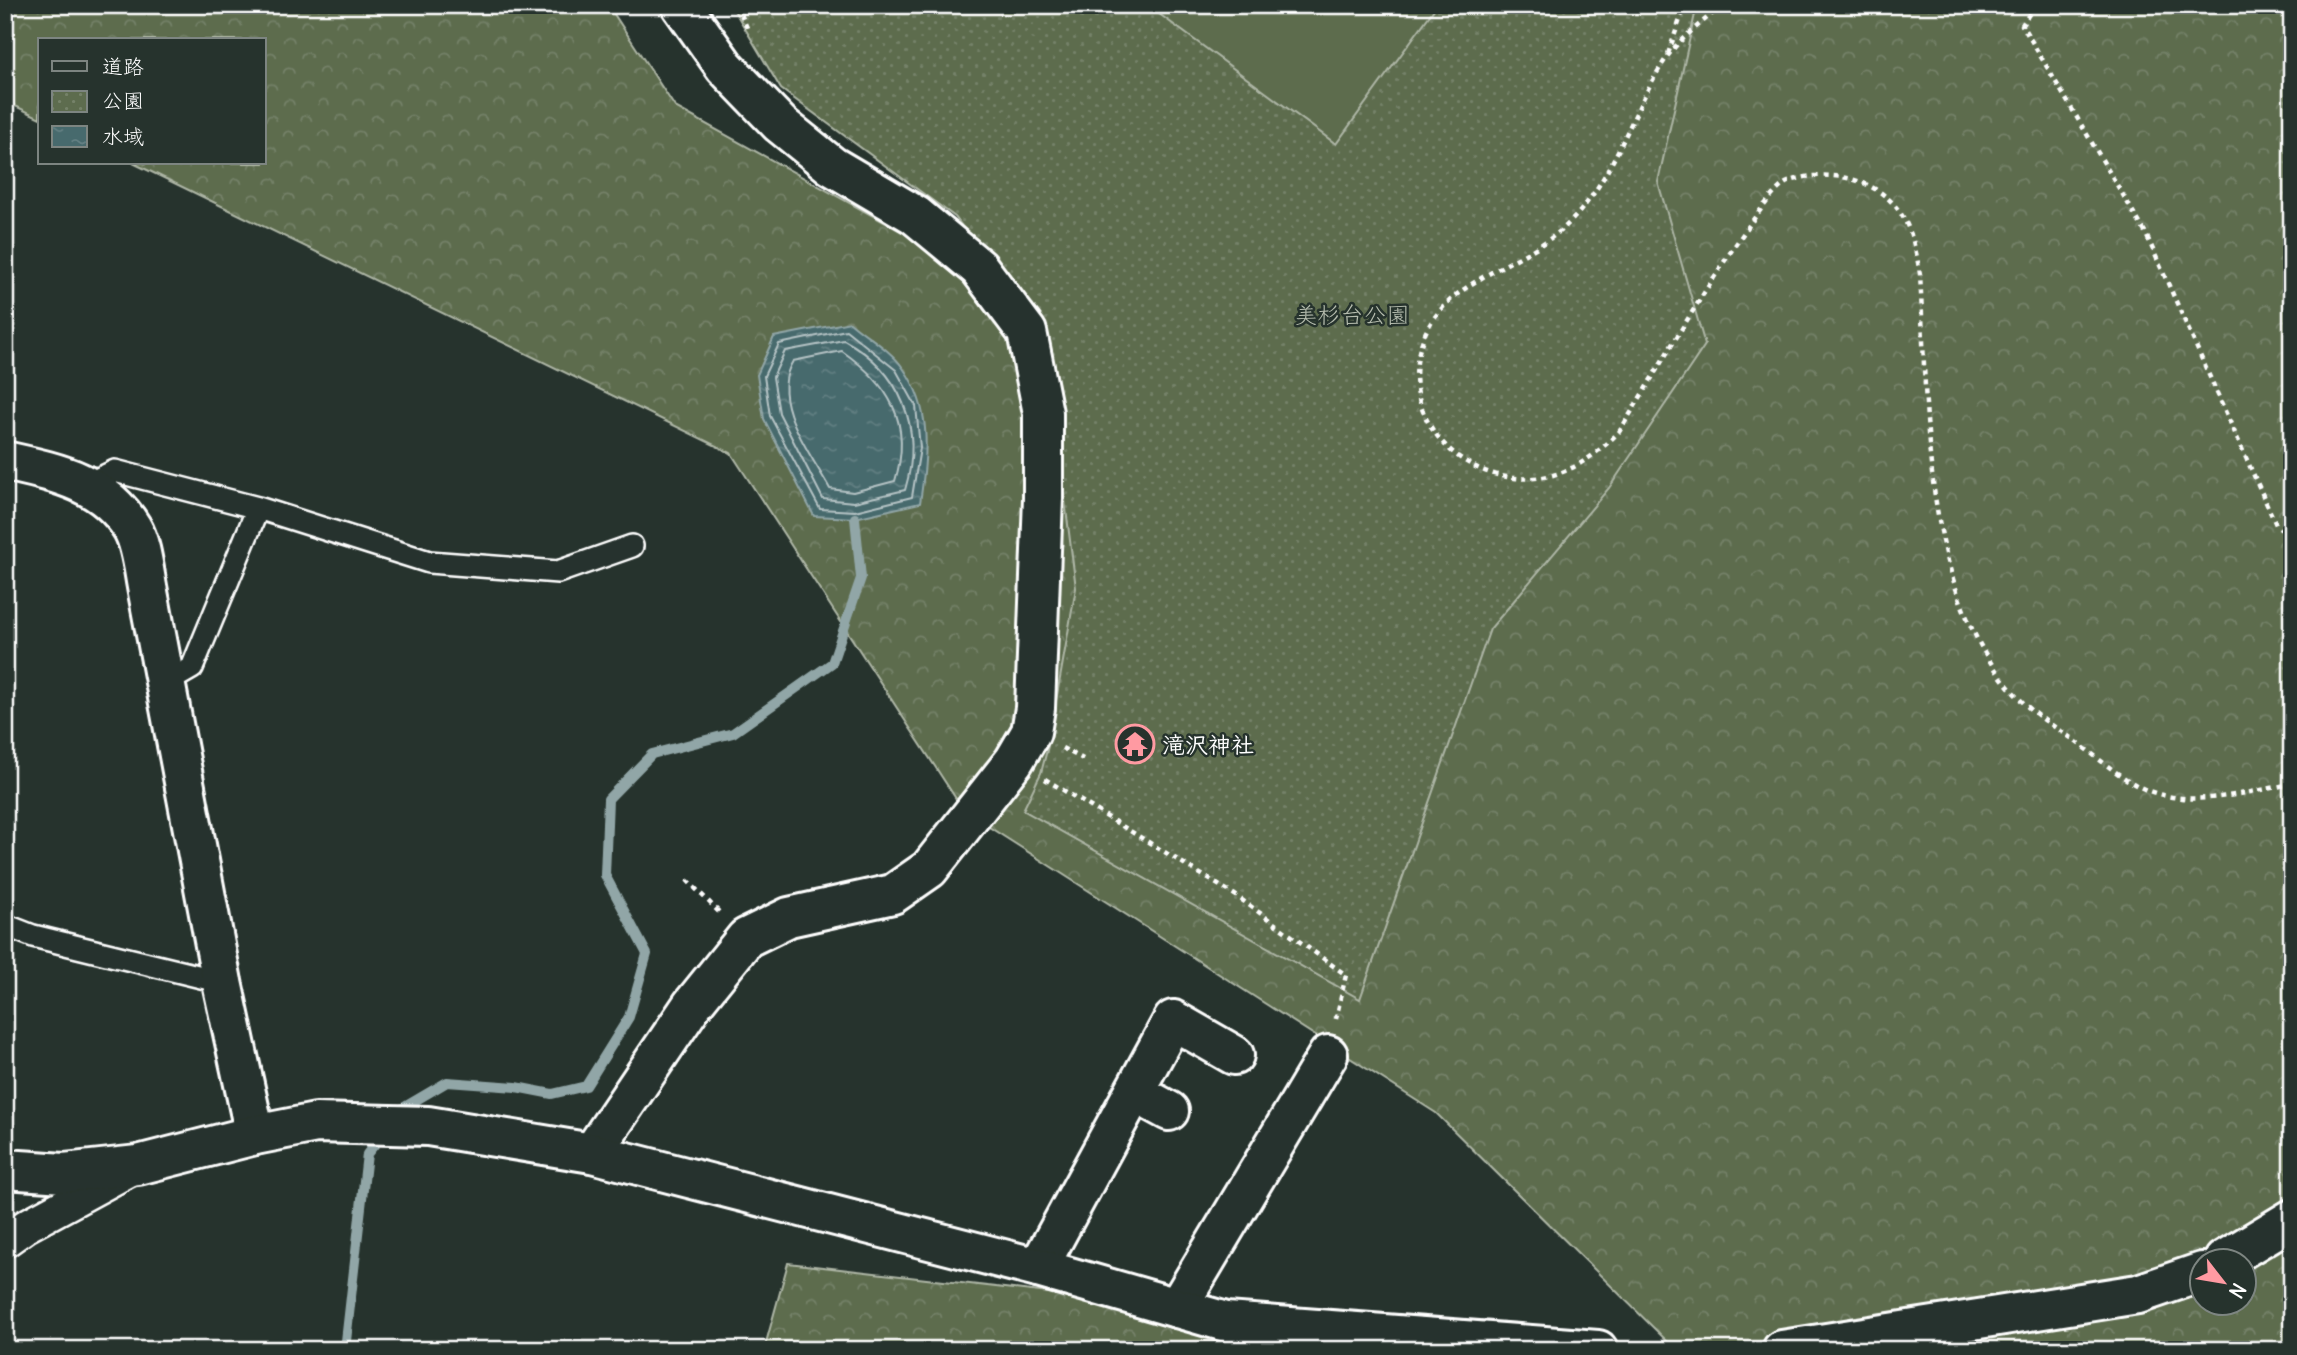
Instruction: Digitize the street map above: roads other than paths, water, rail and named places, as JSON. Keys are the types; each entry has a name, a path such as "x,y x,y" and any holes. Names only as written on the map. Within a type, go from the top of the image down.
{"street":[{"path":"592,1153 692,1005 746,938 789,917 893,894 929,869 1014,761 1031,732 1035,708 1044,498 1043,413 1027,332 979,268 915,215 832,166 780,124 725,67 681,5"},
{"path":"5,461 63,474 89,485 113,505 133,530 166,683 222,982 255,1135"},
{"path":"1038,1268 1173,1020 1234,1055"},
{"path":"1177,1308 1328,1055"},
{"path":"1134,1092 1169,1111"},
{"path":"5,1169 64,1173 138,1165 255,1135 316,1123 416,1126 592,1153 1038,1268 1226,1322 1598,1350"},
{"path":"5,1241 26,1226 138,1165"},
{"path":"2248,1246 2292,1219"},
{"path":"1782,1350 2138,1294 2188,1277"}],"lane":[{"path":"89,485 115,471 258,508 429,562 558,572 632,546"},
{"path":"166,683 192,668 258,508"},
{"path":"5,925 33,936 222,982"}],"water":[{"path":"850,322 898,361 913,384 923,416 926,450 920,503 855,518 814,516 764,419 757,375 774,337"}],"waterway":[{"path":"396,1115 401,1109 447,1082 516,1087 552,1094 586,1086 629,1017 647,954 605,875 608,799 652,754 733,733 832,663 861,578 855,518"},
{"path":"345,1350 367,1154 383,1134"}],"place":[{"name":"滝沢神社","path":"1135,744"}],"park label":[{"name":"美杉台公園","path":"1352,314"}]}
